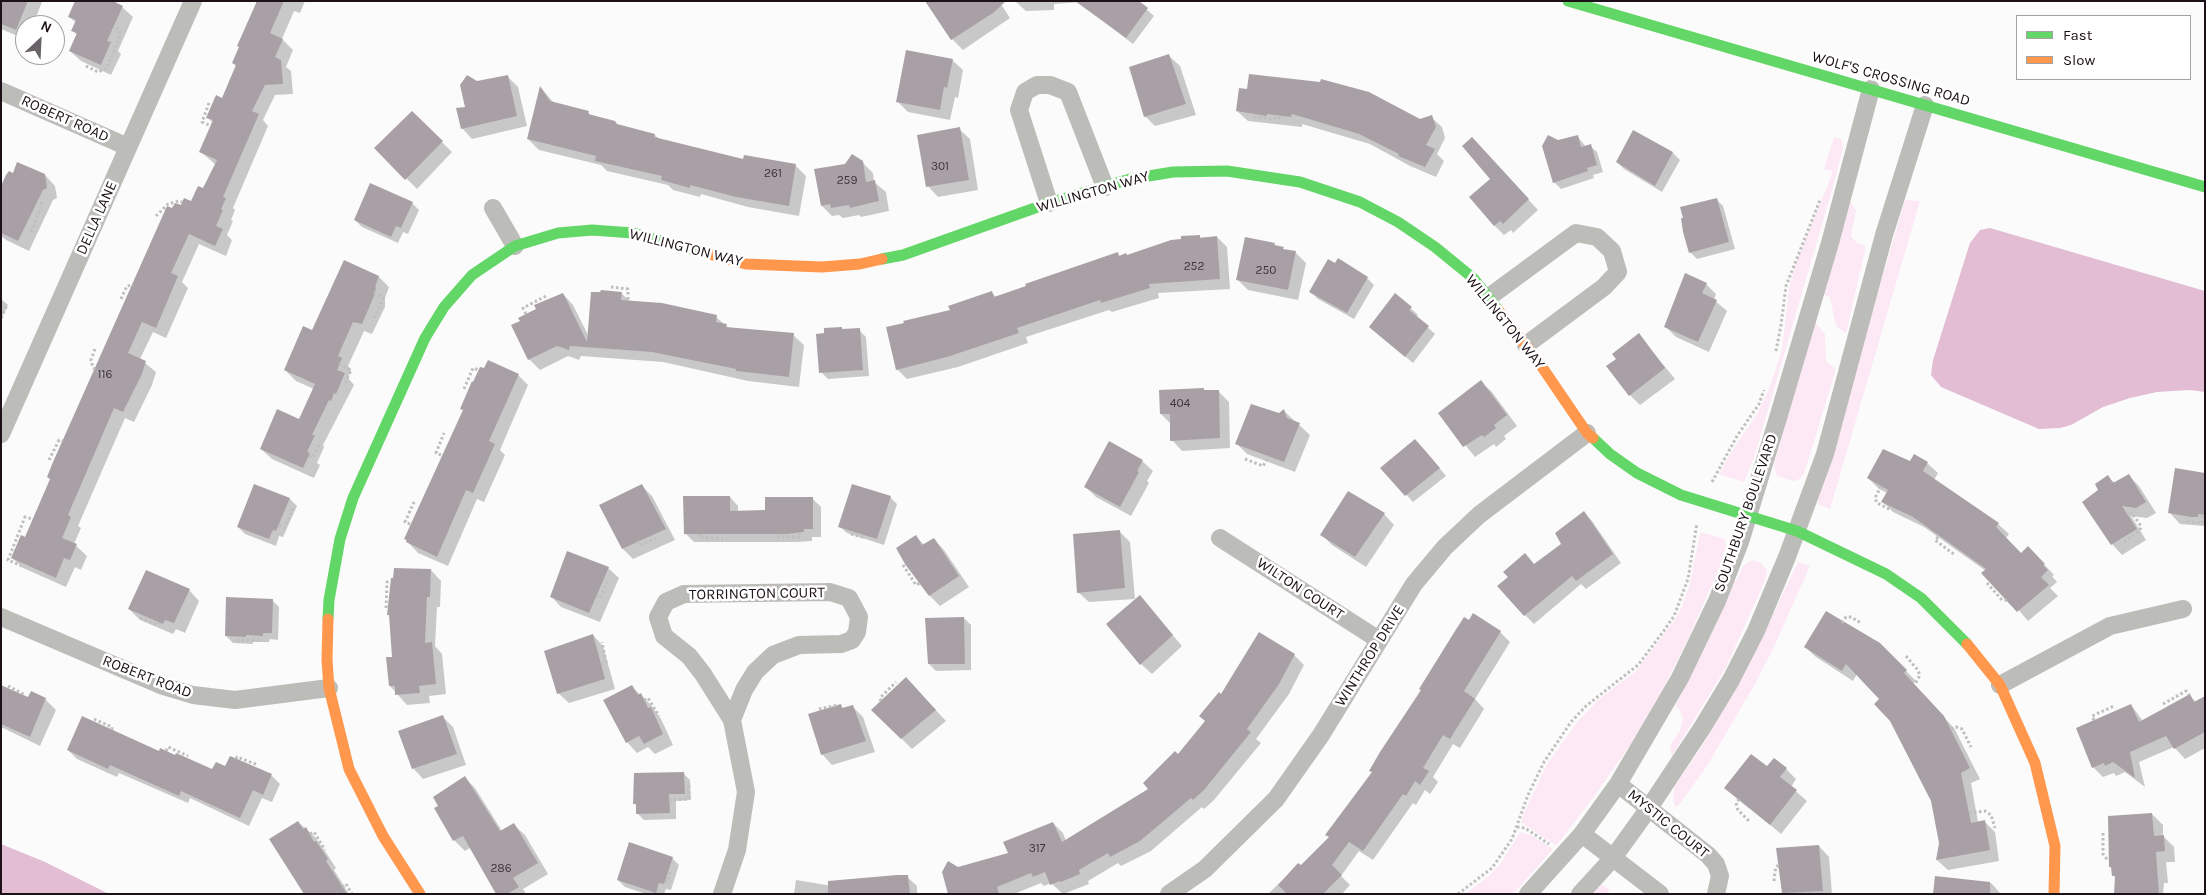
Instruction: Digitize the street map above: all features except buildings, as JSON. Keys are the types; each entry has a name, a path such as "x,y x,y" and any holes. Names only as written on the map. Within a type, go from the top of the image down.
{"street":[{"name":"DELLA LANE","path":"1,434 193,1"},
{"name":"WOLF'S CROSSING ROAD","path":"1568,1 2205,187"},
{"path":"1048,203 1019,110 1026,92 1037,85 1050,84 1068,92 1105,187"},
{"name":"SOUTHBURY BOULEVARD","path":"1528,894 1582,834 1618,784 1684,670 1717,601 1748,516 1830,243 1871,89"},
{"name":"ROBERT ROAD","path":"1,91 128,147"},
{"path":"1580,894 1613,858 1649,808 1702,728 1731,680 1756,631 1797,532 1825,454 1884,235 1925,105"},
{"name":"WILLINGTON WAY","path":"420,894 383,836 350,769 329,688 327,660 329,600 340,539 353,498 430,330 444,308 472,275 515,246 558,233 592,230 632,233 746,264 822,267 860,264 903,255 1048,203 1130,179 1173,172 1227,171 1300,182 1360,202 1398,222 1435,247 1473,278 1526,345 1587,433 1610,454 1637,473 1682,495 1797,532 1886,574 1921,598 1951,626 1984,663 2000,685 2035,763 2055,846 2054,894"},
{"path":"493,208 515,246"},
{"path":"1489,297 1576,233 1598,237 1612,251 1618,272 1604,287 1526,345"},
{"name":"WINTHROP DRIVE","path":"1169,894 1205,869 1276,799 1321,735 1414,584 1446,547 1479,514 1587,433"},
{"name":"WILTON COURT","path":"1220,538 1379,640"},
{"name":"TORRINGTON COURT","path":"722,894 737,850 746,792 732,720 703,674 689,656 664,636 658,617 666,602 684,594 830,592 848,598 860,617 857,632 852,640 841,644 798,646 773,655 755,672 744,690 732,720"},
{"path":"2000,685 2110,626 2184,609"},
{"name":"ROBERT ROAD","path":"1,617 164,686 193,695 235,700 329,688"},
{"name":"MYSTIC COURT","path":"1618,784 1707,853 1716,864 1720,876 1716,894"},
{"path":"1582,834 1660,894"}],"path":[{"path":"86,66 98,72 106,68 120,36 119,30 114,26"},
{"path":"209,103 202,122 211,126"},
{"path":"1254,117 1279,120 1279,116"},
{"path":"1775,354 1786,286 1821,199"},
{"path":"30,232 42,204 37,202"},
{"path":"156,216 168,204 182,202"},
{"path":"121,299 127,286 133,285"},
{"path":"611,287 628,289 628,301"},
{"path":"374,292 383,298 374,319"},
{"path":"526,314 523,308 546,296"},
{"path":"1,318 7,305"},
{"path":"95,349 91,360 93,368 105,375"},
{"path":"339,364 351,370 344,386"},
{"path":"464,389 473,368 479,370"},
{"path":"1709,489 1721,463 1759,404 1765,388"},
{"path":"441,455 436,453 444,433"},
{"path":"49,460 59,440 62,441"},
{"path":"309,456 313,457 320,443"},
{"path":"1245,460 1263,466 1269,456"},
{"path":"1881,486 1875,498 1876,503 1891,510"},
{"path":"410,524 405,522 415,500"},
{"path":"279,525 284,528 294,507"},
{"path":"2124,542 2140,530 2140,526 2131,512"},
{"path":"1458,894 1492,868 1512,840 1544,762 1571,722 1586,706 1638,665 1674,616 1688,580 1700,515"},
{"path":"2187,521 2202,523 2203,515"},
{"path":"22,566 8,560 26,517 33,520"},
{"path":"777,538 800,537 800,532"},
{"path":"699,534 699,537 727,539"},
{"path":"850,534 862,537 863,534"},
{"path":"1938,537 1935,540 1955,555"},
{"path":"638,541 640,545 656,538"},
{"path":"903,565 916,585 920,583"},
{"path":"596,596 600,598 609,579"},
{"path":"386,608 387,582 390,582"},
{"path":"1987,584 2002,600 2007,600"},
{"path":"1842,623 1846,618 1851,617 1861,623"},
{"path":"140,618 158,625 159,623"},
{"path":"237,640 258,640 258,636"},
{"path":"601,664 606,662 602,642"},
{"path":"1906,656 1918,669 1920,675 1915,684"},
{"path":"881,701 880,698 896,682"},
{"path":"8,686 25,695"},
{"path":"2163,704 2186,691 2188,695"},
{"path":"644,700 648,698 659,716"},
{"path":"819,709 838,705"},
{"path":"2094,720 2092,716 2114,706"},
{"path":"94,719 112,727 112,730"},
{"path":"1951,729 1956,727 1962,729 1971,747"},
{"path":"166,750 168,747 188,756"},
{"path":"236,759 237,757 258,765"},
{"path":"669,800 688,799 689,784"},
{"path":"1738,799 1736,803 1738,810 1750,822"},
{"path":"1969,814 1985,811 1991,815 1995,828"},
{"path":"1517,827 1531,832 1554,847"},
{"path":"310,834 314,832 325,850"},
{"path":"2103,833 2103,854 2106,858 2109,858"},
{"path":"1774,881 1777,866 1780,866"},
{"path":"665,882 667,882 671,870"},
{"path":"342,886 346,884 352,894"}],"shaded area":[{"path":"1834,137 1842,139 1843,148 1834,183 1754,458 1744,482 1719,474 1733,449 1757,414 1770,386 1782,350 1789,288 1797,260 1831,177 1832,171 1824,169"},
{"path":"1849,200 1856,210 1851,236 1856,242 1866,246 1846,333 1836,326 1830,298 1822,293"},
{"path":"1905,200 1920,201 1830,509 1818,504 1818,498"},
{"path":"1990,228 2205,291 2205,392 2190,390 2157,392 2130,398 2103,407 2071,425 2060,428 2039,429 1941,387 1931,375 1933,360 1970,243 1980,230"},
{"path":"1814,321 1825,334 1826,361 1836,369 1804,474 1798,480 1793,481 1777,476 1774,465"},
{"path":"1700,532 1725,539 1726,546 1720,566 1688,639 1665,685 1630,745 1556,846 1521,822 1524,813 1547,764 1578,721 1599,699 1636,671 1673,622 1682,607 1690,584"},
{"path":"1752,560 1760,562 1766,569 1767,574 1761,590 1725,669 1672,756 1670,746 1680,730 1683,718 1679,709 1675,706 1714,629 1735,580 1737,580 1743,566"},
{"path":"1798,562 1810,566 1773,649 1707,766 1679,805 1675,807 1673,798 1675,786 1701,748 1748,667"},
{"path":"1520,832 1531,835 1553,849 1513,894 1465,894 1489,876 1501,863"},
{"path":"1,844 45,862 109,894 1,894"},
{"path":"1600,883 1610,890 1607,894 1588,894"}],"traffic: fast":[{"path":"1568,1 2205,187"},
{"path":"882,259 903,255 1049,203 1130,179 1173,172 1227,171 1300,182 1360,202 1398,222 1435,247 1473,278 1498,310"},
{"path":"328,619 329,600 340,539 353,498 425,338 444,307 472,275 515,246 558,233 592,230 633,233 709,254"},
{"path":"1593,438 1610,454 1637,473 1681,495 1797,531 1886,574 1921,598 1967,644"}],"traffic: slow":[{"path":"709,254 746,264 822,267 860,264 882,259"},
{"path":"1498,310 1540,364 1587,433 1593,438"},
{"path":"328,619 327,660 329,688 349,769 383,836 420,894"},
{"path":"1967,644 2000,685 2035,763 2055,846 2054,894"}]}
